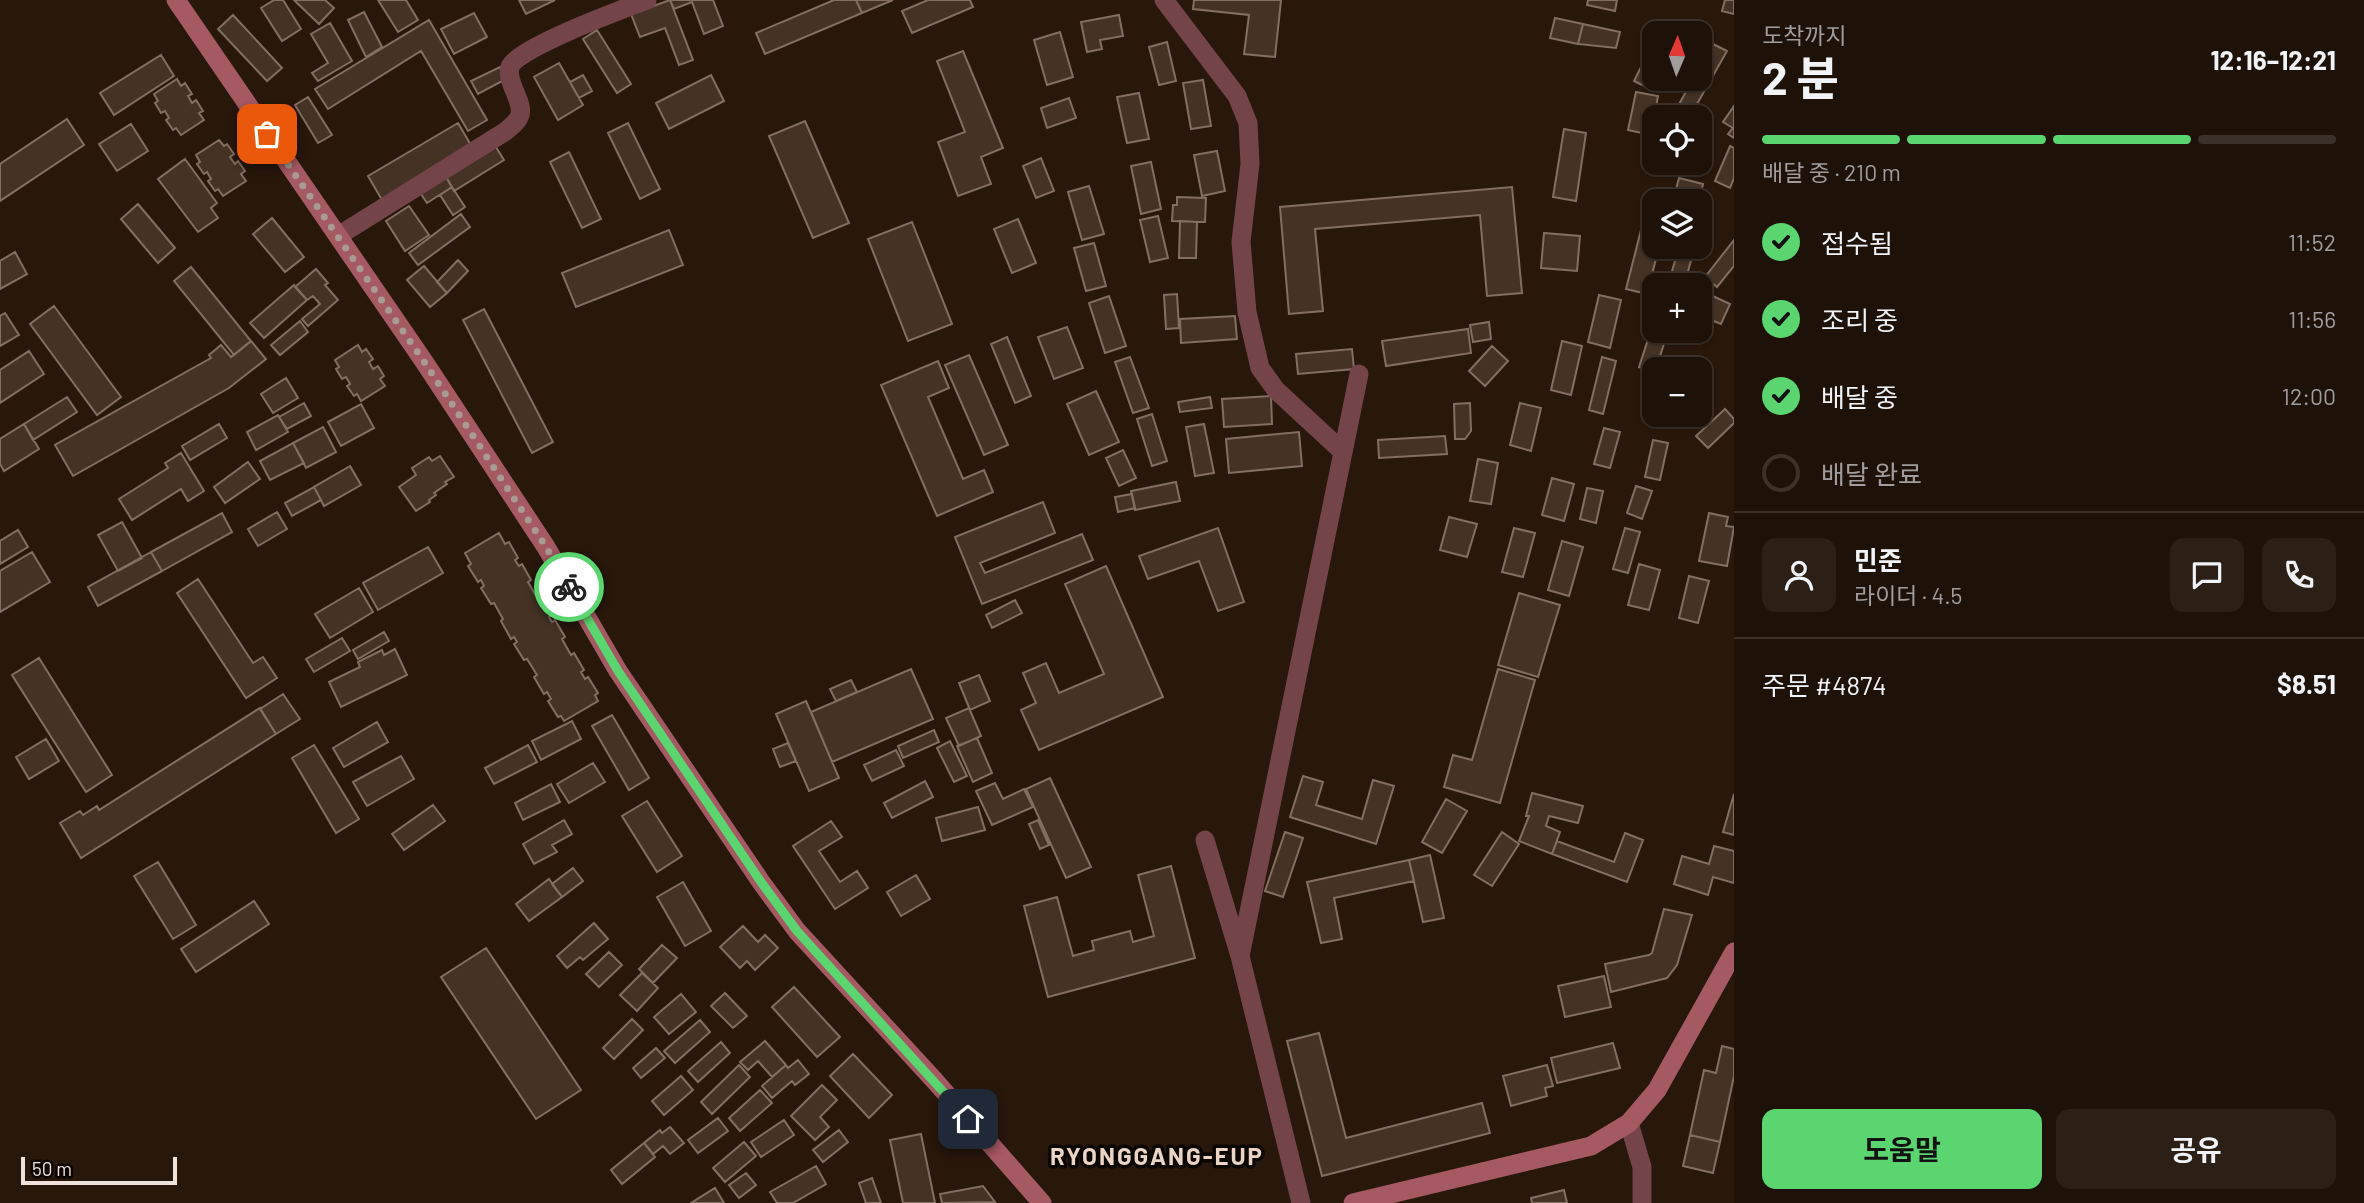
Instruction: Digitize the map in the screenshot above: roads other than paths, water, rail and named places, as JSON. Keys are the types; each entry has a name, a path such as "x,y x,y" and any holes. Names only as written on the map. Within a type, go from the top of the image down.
{"main road":[{"path":"176,0 546,547 618,671 761,882 797,931 935,1081 1042,1203"},
{"path":"1353,1203 1591,1146 1629,1123 1657,1090 1734,952"}],"street":[{"path":"338,236 506,131 519,118 521,111 509,75 511,65 522,54 582,25 647,0"},
{"path":"1164,0 1237,96 1248,123 1250,164 1241,242 1247,312 1260,368 1276,390 1342,451"},
{"path":"1240,956 1359,374"},
{"path":"1205,840 1240,956 1301,1203"},
{"path":"1629,1123 1642,1167 1642,1203"}],"district":[{"name":"RYONGGANG-EUP","path":"1157,1155"}]}
